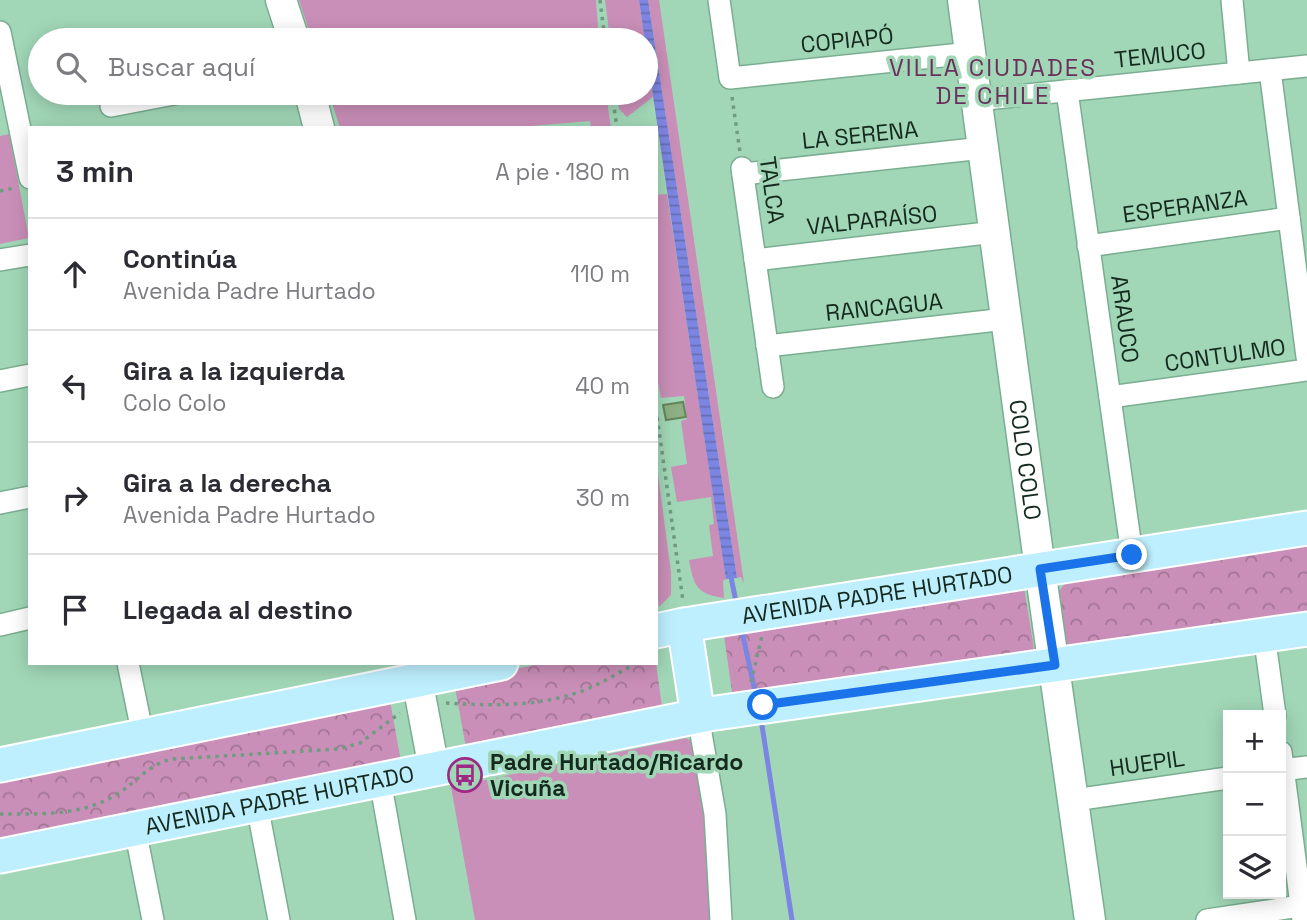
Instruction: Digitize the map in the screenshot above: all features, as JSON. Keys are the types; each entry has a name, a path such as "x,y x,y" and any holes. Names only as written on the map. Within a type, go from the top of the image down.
{"main road":[{"name":"AVENIDA PADRE HURTADO","path":"670,628 1307,528"},
{"path":"670,628 698,716"},
{"name":"AVENIDA PADRE HURTADO","path":"0,856 698,716 750,699 1055,665 1307,629"},
{"path":"0,765 143,736 416,672 482,665"}],"street":[{"path":"281,0 290,28"},
{"path":"719,0 730,78"},
{"name":"COLO COLO","path":"964,0 1090,920"},
{"path":"1232,0 1239,73"},
{"path":"0,32 9,127 28,173"},
{"name":"COPIAPÓ","path":"730,78 971,53"},
{"name":"TEMUCO","path":"977,100 1307,66"},
{"path":"1270,70 1307,357"},
{"name":"ARAUCO","path":"1067,90 1132,555"},
{"path":"111,106 116,105"},
{"path":"313,105 318,126"},
{"name":"LA SERENA","path":"743,171 984,148"},
{"name":"TALCA","path":"743,171 773,387"},
{"name":"ESPERANZA","path":"1088,246 1289,218"},
{"name":"VALPARAÍSO","path":"755,260 995,232"},
{"path":"0,260 28,254"},
{"name":"RANCAGUA","path":"767,346 1006,319"},
{"name":"CONTULMO","path":"1110,397 1307,370"},
{"path":"0,382 28,375"},
{"path":"0,503 28,497"},
{"path":"0,625 28,618"},
{"path":"1264,635 1274,710"},
{"path":"128,665 143,736"},
{"path":"416,672 434,769"},
{"path":"698,716 715,814 721,920"},
{"path":"1286,764 1307,767"},
{"path":"1207,920 1304,910 1283,773"},
{"name":"HUEPIL","path":"1074,800 1223,779"},
{"path":"380,780 405,920"},
{"path":"257,805 279,920"},
{"path":"135,829 153,920"}],"path":[{"path":"600,0 604,28"},
{"name":"TALCA","path":"730,78 743,171"},
{"path":"614,105 617,126"},
{"path":"658,423 680,573 670,628"},
{"path":"750,699 763,630"},
{"path":"443,703 493,706 562,697 587,689 632,665"},
{"path":"0,814 52,813 92,806 116,795 153,765 172,759 339,749 360,743 402,711"}],"green space":[{"path":"299,0 596,0 598,28 308,28"},
{"path":"605,0 639,0 643,28 608,28"},
{"path":"648,0 659,0 744,583 741,577 737,578 658,65 658,28 652,28"},
{"path":"333,105 608,105 611,126 591,126 590,121 531,126 339,126"},
{"path":"618,105 643,105 627,117"},
{"path":"9,134 28,238 0,244 0,136"},
{"path":"667,194 726,579 723,581 724,598 698,588 689,560 713,556 709,525 714,524 711,497 677,502 671,467 687,464 681,421 687,419 684,396 661,398 658,382 658,195"},
{"path":"658,474 671,572 671,595 659,607"},
{"path":"1307,545 1307,620 1065,647 1057,603 1061,588 1067,582"},
{"path":"1023,581 1035,655 733,699 723,629"},
{"path":"535,665 656,665 663,714 467,753 454,682"},
{"path":"389,695 402,767 0,849 0,774"},
{"path":"686,738 693,742 703,780 714,920 475,920 451,787"}],"water":[{"path":"639,0 648,0 652,28 643,28"},
{"path":"658,65 737,578 726,579 655,105 658,105"}],"building":[{"path":"683,402 686,417 666,420 663,405"}],"waterway":[{"path":"730,572 737,607"},
{"path":"741,627 756,696"},
{"path":"761,719 792,920"}],"place":[{"name":"Padre Hurtado/Ricardo Vicuña","path":"465,775"}],"district":[{"name":"VILLA CIUDADES DE CHILE","path":"993,82"}],"route":[{"path":"763,705 1055,665 1040,569 1132,555"}]}
